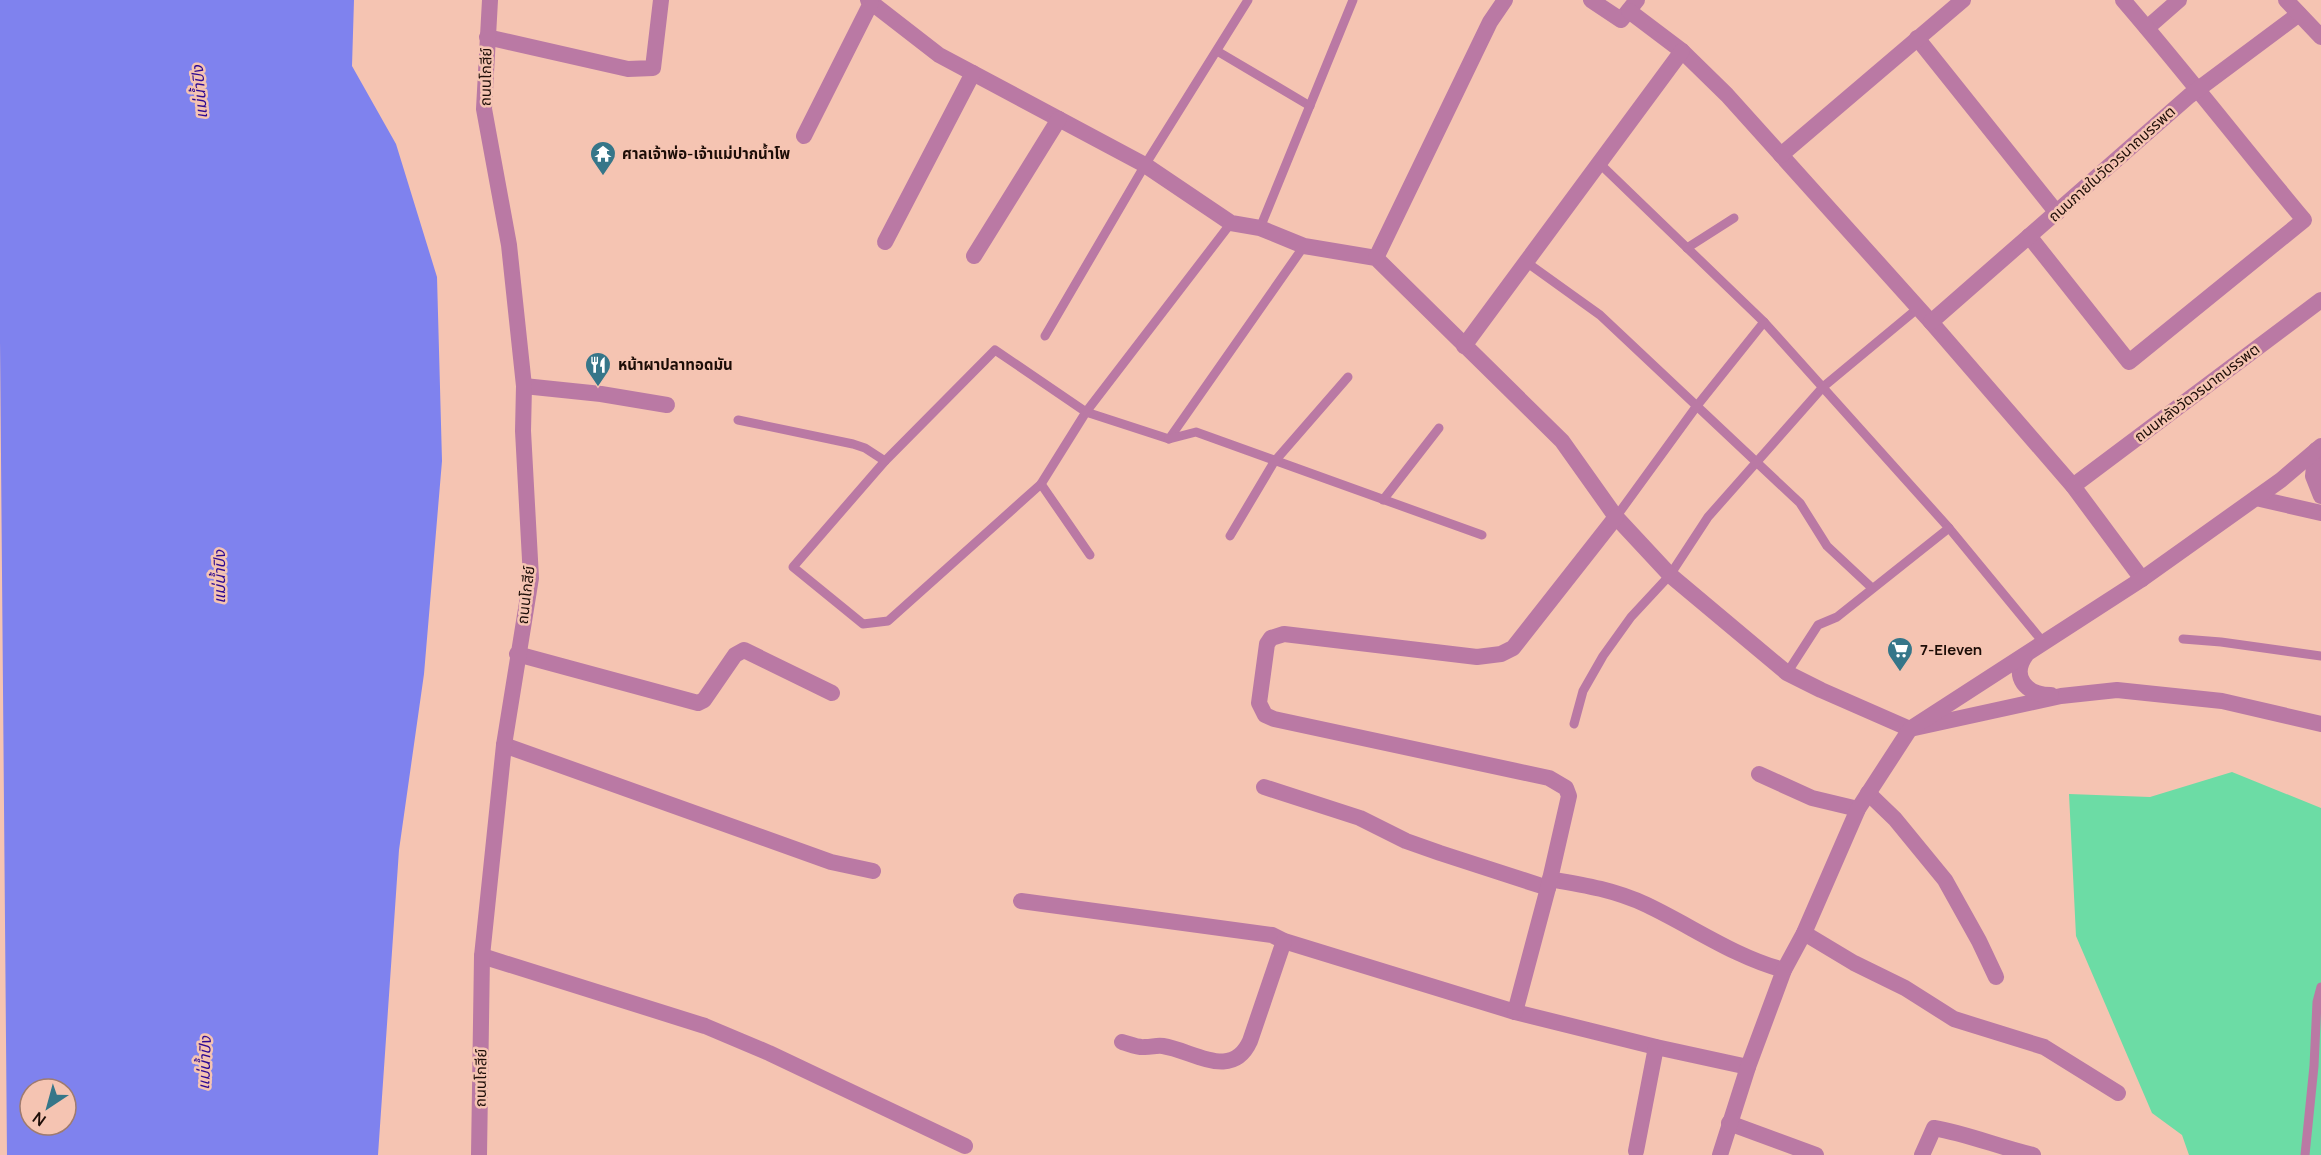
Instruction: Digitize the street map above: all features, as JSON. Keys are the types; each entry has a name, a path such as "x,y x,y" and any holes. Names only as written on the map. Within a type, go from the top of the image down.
{"street":[{"name":"ถนนโกสีย์","path":"479,1155 482,956 504,745 531,578 524,386 509,245 484,109 490,0"},
{"path":"487,37 628,69 653,68 662,0"},
{"path":"1376,258 1490,21 1505,0"},
{"path":"1592,0 1621,20 1633,5 1727,95 1931,322 2073,486 2142,579"},
{"path":"1781,155 1963,0"},
{"path":"2029,236 2129,362 2304,220 2123,0"},
{"path":"2147,28 2179,0"},
{"path":"2286,0 2313,24"},
{"path":"804,136 869,1 939,55 1145,165 1231,223 1260,228 1304,246 1376,258 1562,441 1616,517 1670,575 1786,673 1910,729 2061,696 2117,690 2222,701 2321,724"},
{"name":"ถนนภายในวัดวรนาถบรรพต","path":"1931,322 2196,90 2313,24"},
{"path":"1917,38 2057,213"},
{"path":"1464,346 1682,51"},
{"path":"885,243 973,73"},
{"path":"974,256 1059,119"},
{"name":"ถนนหลังวัดวรนาถบรรพต","path":"2073,486 2321,300"},
{"path":"524,386 600,394 667,405"},
{"path":"2319,448 2313,476 2321,496"},
{"path":"1720,1155 1748,1067 1784,970 1804,933 1858,809 1910,729 2142,579 2256,498 2319,448"},
{"path":"2256,498 2321,513"},
{"path":"1515,1012 1549,884 1569,796 1566,788 1549,778 1264,715 1258,704 1267,644 1271,638 1284,634 1477,657 1502,654 1513,648 1616,517"},
{"path":"517,654 698,703 704,700 735,655 744,650 832,693"},
{"path":"2026,656 2019,665 2019,672 2028,689 2041,695 2061,696"},
{"path":"504,745 831,862 873,871"},
{"path":"1759,774 1812,798 1858,809"},
{"path":"1264,787 1360,818 1406,841 1428,849 1549,884 1605,888 1647,905 1759,963 1784,970"},
{"path":"1868,793 1895,819 1945,880 1980,941 1996,977"},
{"path":"1021,901 1272,934 1284,941 1515,1012 1748,1067"},
{"path":"1804,933 1854,963 1905,988 1954,1019 2044,1047 2118,1093"},
{"path":"1122,1042 1141,1047 1164,1046 1226,1063 1237,1059 1245,1052 1250,1041 1284,941"},
{"path":"482,956 705,1026 769,1053 965,1146"},
{"path":"1636,1150 1656,1047"},
{"path":"1729,1123 1816,1155"},
{"path":"1922,1155 1934,1128 1964,1134 2001,1148 2033,1155"}],"lane":[{"path":"1045,336 1145,165 1248,0"},
{"path":"1260,228 1353,0"},
{"path":"1217,51 1310,106"},
{"path":"1599,163 1764,322 1948,528 2043,642"},
{"path":"1687,248 1734,218"},
{"path":"1231,223 1086,412 1041,484 888,621 863,624 793,567 885,461 995,350 1086,412 1169,439 1196,432 1482,535"},
{"path":"1169,439 1304,246"},
{"path":"1526,262 1600,315 1800,503 1827,546 1872,588"},
{"path":"1574,724 1583,691 1603,656 1631,617 1670,575 1708,517 1754,462 1823,387 1917,309"},
{"path":"1616,517 1696,407 1764,322"},
{"path":"1230,536 1274,462 1348,377"},
{"path":"738,420 853,444 865,448 885,461"},
{"path":"1383,500 1439,428"},
{"path":"1041,484 1090,555"},
{"path":"1786,673 1818,625 1837,617 1948,528"},
{"path":"2183,639 2321,656"},
{"path":"2306,1155 2317,1002 2321,987"}],"green space":[{"path":"2232,772 2321,808 2321,1155 2189,1155 2182,1135 2152,1113 2076,936 2069,794 2150,797"}],"water":[{"name":"แม่น้ำปิง","path":"0,0 354,0 352,66 396,144 437,277 442,461 424,674 399,850 378,1155 7,1155 0,341"}],"place":[{"name":"ศาลเจ้าพ่อ-เจ้าแม่ปากน้ำโพ","path":"603,177"},
{"name":"หน้าผาปลาทอดมัน","path":"598,388"},
{"name":"7-Eleven","path":"1900,673"}]}
